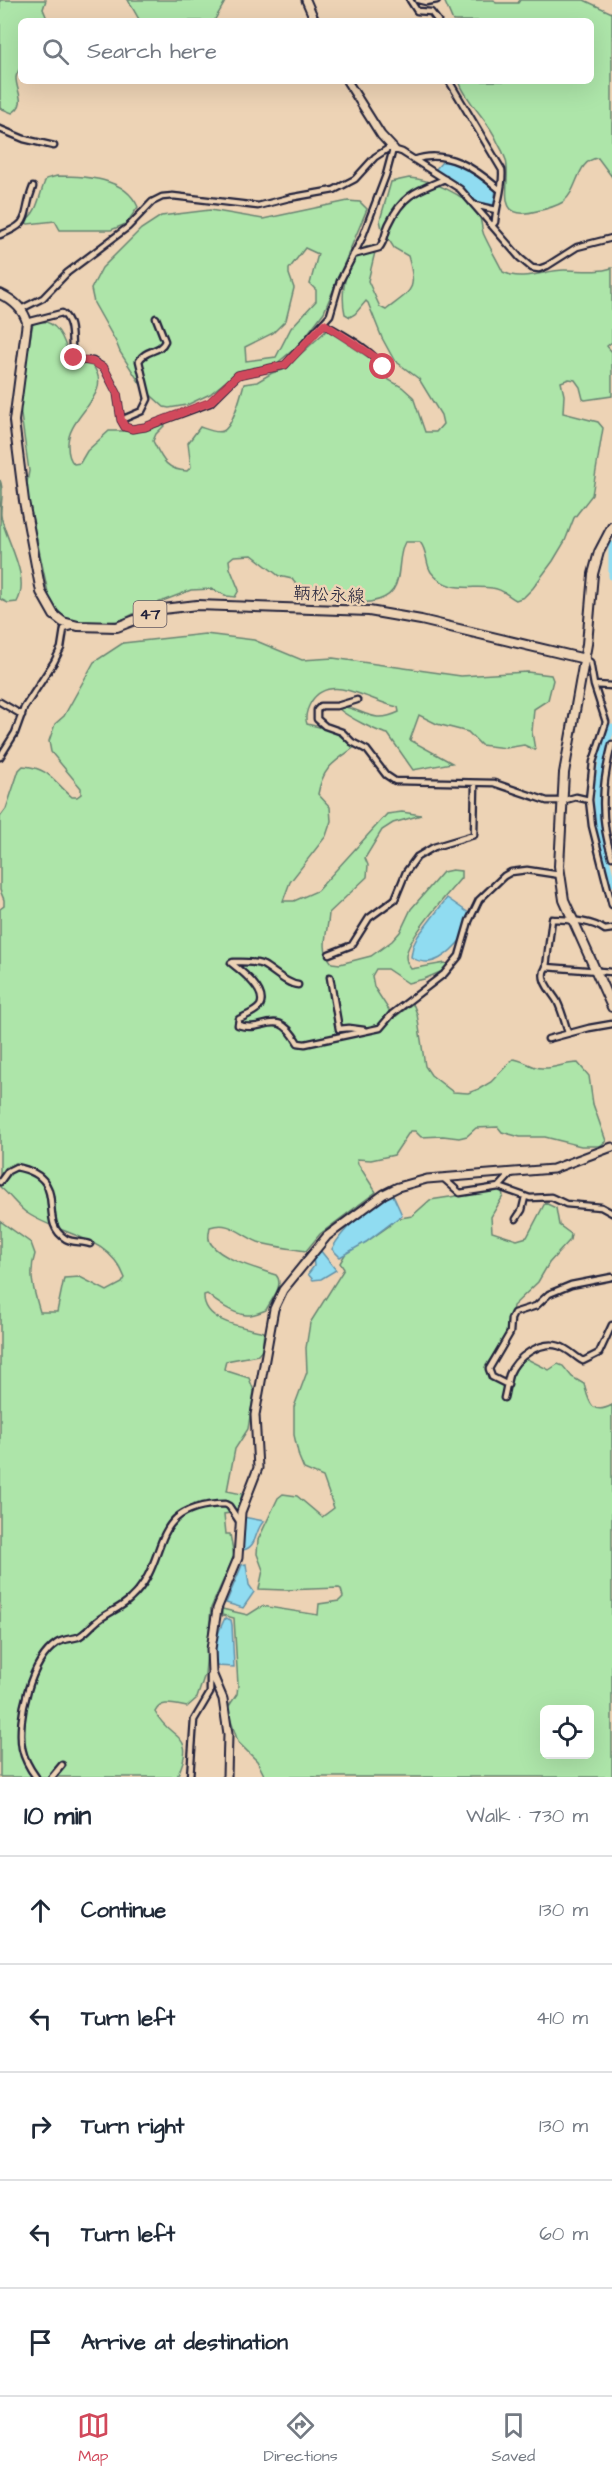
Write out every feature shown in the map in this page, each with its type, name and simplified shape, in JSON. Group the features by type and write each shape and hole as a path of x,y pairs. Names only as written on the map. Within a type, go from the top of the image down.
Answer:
{"main road":[{"path":"0,294 11,299 21,309 27,322"},
{"name":"鞆松永線","path":"27,322 14,414 24,501 46,605 63,622 117,627 177,606 369,611 421,620 585,659"},
{"path":"612,528 599,552 592,574 585,659 569,741 562,801 560,875 564,900 612,1007"}],"street":[{"path":"306,0 314,18"},
{"path":"410,0 417,11 431,12 436,18"},
{"path":"418,0 426,2 437,0"},
{"path":"348,84 381,135 394,149 459,189 526,265 539,269 577,247 612,238"},
{"path":"451,84 502,170 503,179 499,189 495,222 492,226"},
{"path":"0,129 24,139 54,146"},
{"path":"21,309 43,297 67,273 128,227 152,202 162,197 174,196 258,206 334,190 355,179 375,158 389,148 394,149"},
{"path":"27,322 65,314 70,326 73,356 77,360 99,363 104,368 117,393 121,420 125,427 132,429 145,427 210,402 238,375 285,365 324,324 330,315 340,281 362,238 394,149"},
{"path":"414,160 457,159 499,189"},
{"path":"353,255 379,248 400,204 420,188 445,179"},
{"path":"0,235 23,224 33,187"},
{"path":"475,205 496,210"},
{"path":"121,420 142,411 148,399 139,361 144,355 160,348 165,341 156,318"},
{"path":"324,324 375,357 383,367 383,375"},
{"path":"0,757 15,733 24,708 61,648 64,629 76,625"},
{"path":"585,659 590,662 594,685 606,722 593,762 590,800 592,826 608,876 612,905"},
{"path":"594,685 612,686"},
{"path":"357,700 337,706 321,706 317,710 317,718 325,726 342,732 352,742 368,750 391,779 399,782 494,783 547,801 562,801 576,797 590,800"},
{"path":"0,702 22,715"},
{"path":"612,744 603,801 603,823 612,857"},
{"path":"329,954 352,945 369,918 395,899 406,872 417,857 434,846 474,835 475,784"},
{"path":"298,985 293,985 255,962 231,963 243,971 254,984 261,1002 253,1012 239,1019 238,1025 281,1023 291,1031 298,1043 305,1044 380,1028 392,1014 450,969 463,946 473,911 486,893 504,876 511,872 527,870 560,875"},
{"path":"568,1033 558,1002 544,979 543,970 546,967 552,919 572,920 612,930"},
{"path":"546,967 612,972"},
{"path":"330,977 339,1029 369,1030"},
{"path":"548,1039 612,1024"},
{"path":"227,1777 229,1747 225,1710 210,1662 214,1623 223,1593 238,1558 239,1521 244,1501 258,1468 255,1415 274,1309 283,1290 327,1236 384,1194 411,1182 553,1169 612,1147"},
{"path":"0,1182 8,1171 16,1167 41,1177 48,1187 53,1220 58,1233 67,1239 90,1244"},
{"path":"498,1187 511,1174"},
{"path":"443,1178 460,1193 498,1187 525,1197 551,1197 566,1204 601,1207 612,1213"},
{"path":"516,1219 522,1210 525,1197"},
{"path":"508,1385 492,1377 489,1369 510,1333 514,1312 537,1306 549,1294 571,1285 612,1277"},
{"path":"504,1398 513,1368 527,1354 539,1347 561,1346 581,1361 597,1355 612,1325"},
{"path":"36,1777 22,1751 21,1731 32,1675 39,1662 57,1643 81,1636 97,1621 130,1599 147,1576 168,1525 180,1514 188,1509 225,1504 229,1506 239,1521"},
{"path":"190,1777 194,1720 210,1693 212,1673"},
{"path":"52,1777 62,1765"}],"green space":[{"path":"0,0 46,0 43,9 47,18 18,18 16,83 20,101 17,109 12,113 0,108"},
{"path":"128,0 226,0 216,18 138,18"},
{"path":"444,0 494,0 496,3 518,3 520,0 584,0 612,13 612,177 598,158 591,160 581,170 568,197 560,204 523,213 514,211 507,199 506,160 494,135 460,84 594,84 594,18 452,18"},
{"path":"57,176 92,178 114,184 132,197 138,207 126,224 111,230 60,230 55,221 28,224 24,221 36,208 46,179"},
{"path":"409,178 427,181 447,189 472,206 479,215 484,235 503,272 526,276 557,270 594,271 612,268 612,342 607,346 612,352 612,396 585,400 575,380 569,379 561,382 564,395 563,413 598,422 603,428 592,495 574,518 565,541 533,588 524,597 516,600 496,589 452,586 438,579 431,572 420,542 405,542 396,585 384,598 371,602 346,600 335,591 328,589 305,596 292,579 279,576 252,555 234,556 229,560 239,590 235,597 212,589 191,590 147,607 120,621 86,623 66,619 50,602 26,488 29,471 19,401 33,323 48,323 54,326 59,331 70,360 93,366 98,377 98,387 94,396 69,435 69,453 74,464 80,463 87,451 109,431 134,431 162,421 165,425 153,441 156,447 169,466 187,471 191,467 188,443 200,427 218,432 227,428 236,410 244,384 257,382 272,373 283,370 327,330 373,360 389,380 402,387 413,397 425,432 436,432 443,424 441,415 419,379 394,360 368,303 366,301 350,317 345,314 344,305 344,284 350,264 362,249 371,245 375,252 368,281 380,307 386,310 402,298 410,288 412,276 408,256 394,248 382,229 380,220 391,182"},
{"path":"348,201 360,202 367,209 324,312 299,345 276,364 239,371 210,394 187,405 164,407 143,388 120,352 94,303 91,289 102,268 141,229 161,216 210,210 263,219","holes":["305,248 318,254 310,284 316,290 316,301 291,328 276,357 246,361 245,347 273,333 286,320 294,288 289,269"]},
{"path":"0,480 1,516 16,559 21,582 21,592 17,602 8,603 0,599"},
{"path":"205,634 254,640 302,660 333,658 461,676 527,672 551,675 553,680 548,700 534,709 532,732 535,750 524,745 506,748 481,745 468,732 437,724 419,715 410,740 452,763 413,770 388,734 363,724 339,709 340,706 382,717 399,712 398,707 352,691 329,689 319,693 307,710 307,724 332,730 355,747 335,761 323,777 318,794 330,807 331,821 326,836 290,882 283,901 294,901 317,891 387,814 402,812 421,815 393,823 382,830 365,858 368,865 367,877 329,913 325,940 328,957 332,963 340,964 371,956 392,941 400,932 411,909 443,872 461,871 461,878 421,927 408,948 406,956 411,969 445,963 448,965 445,970 408,983 387,969 376,969 372,976 374,987 394,1018 412,1004 414,1006 425,1066 431,1075 453,1092 468,1093 479,1089 491,1082 513,1059 542,1068 578,1063 589,1076 593,1104 606,1141 600,1146 581,1146 545,1137 520,1137 502,1132 498,1127 476,1128 467,1136 459,1138 421,1137 415,1131 410,1131 394,1155 371,1160 357,1159 376,1192 320,1234 306,1251 258,1242 223,1225 210,1227 209,1241 217,1250 242,1263 276,1275 279,1283 266,1310 251,1315 236,1312 207,1294 204,1295 210,1312 218,1318 264,1332 262,1350 258,1355 226,1361 224,1369 249,1378 254,1391 248,1429 235,1449 227,1491 242,1494 237,1512 224,1514 226,1534 230,1534 234,1556 211,1608 205,1674 197,1698 187,1707 165,1704 155,1712 161,1722 180,1739 185,1752 183,1763 177,1777 0,1777 0,1221 31,1243 35,1254 32,1269 33,1283 40,1312 57,1312 64,1278 80,1277 107,1291 122,1283 125,1278 118,1264 108,1253 83,1238 40,1221 21,1208 0,1187 0,909 4,906 4,900 0,890 0,817 6,809 19,770 23,766 46,773 72,797 81,794 81,788 51,752 49,741 55,724 64,716 94,662 123,643"},
{"path":"496,1190 502,1191 503,1196 491,1217 492,1232 517,1240 527,1237 545,1203 556,1208 559,1225 571,1234 570,1240 549,1263 538,1282 513,1306 509,1331 485,1367 493,1378 510,1381 520,1362 525,1358 549,1370 558,1364 584,1384 595,1408 612,1405 612,1777 265,1777 257,1761 238,1742 227,1709 237,1694 238,1685 234,1618 222,1615 222,1609 248,1615 262,1606 318,1615 319,1604 339,1601 343,1597 339,1588 259,1589 263,1570 257,1554 258,1540 278,1498 283,1494 297,1496 322,1517 334,1508 323,1477 304,1469 294,1435 294,1407 307,1372 306,1348 310,1323 344,1269 340,1263 347,1251 366,1242 395,1219 412,1216 430,1200"}],"water":[{"path":"454,161 496,188 494,205 475,201 460,187 435,170 442,162"},
{"path":"447,898 473,916 470,927 452,949 440,958 426,962 411,957 418,936"},
{"path":"392,1193 402,1215 366,1242 340,1257 332,1249 337,1240 359,1218"},
{"path":"320,1250 336,1270 321,1279 313,1280 308,1274 314,1266 313,1256"},
{"path":"243,1517 264,1521 254,1542 243,1550"},
{"path":"246,1564 249,1585 254,1592 243,1608 226,1603 242,1565"},
{"path":"225,1618 231,1620 232,1625 234,1667 216,1666 214,1654 216,1642"}],"waterway":[{"path":"612,545 612,576"},
{"path":"612,727 600,769 598,787 599,823 612,883"}],"route":[{"path":"74,358 99,363 104,368 120,401 121,420 125,427 132,429 145,427 210,402 238,375 285,365 324,324 375,357 383,367"}]}
